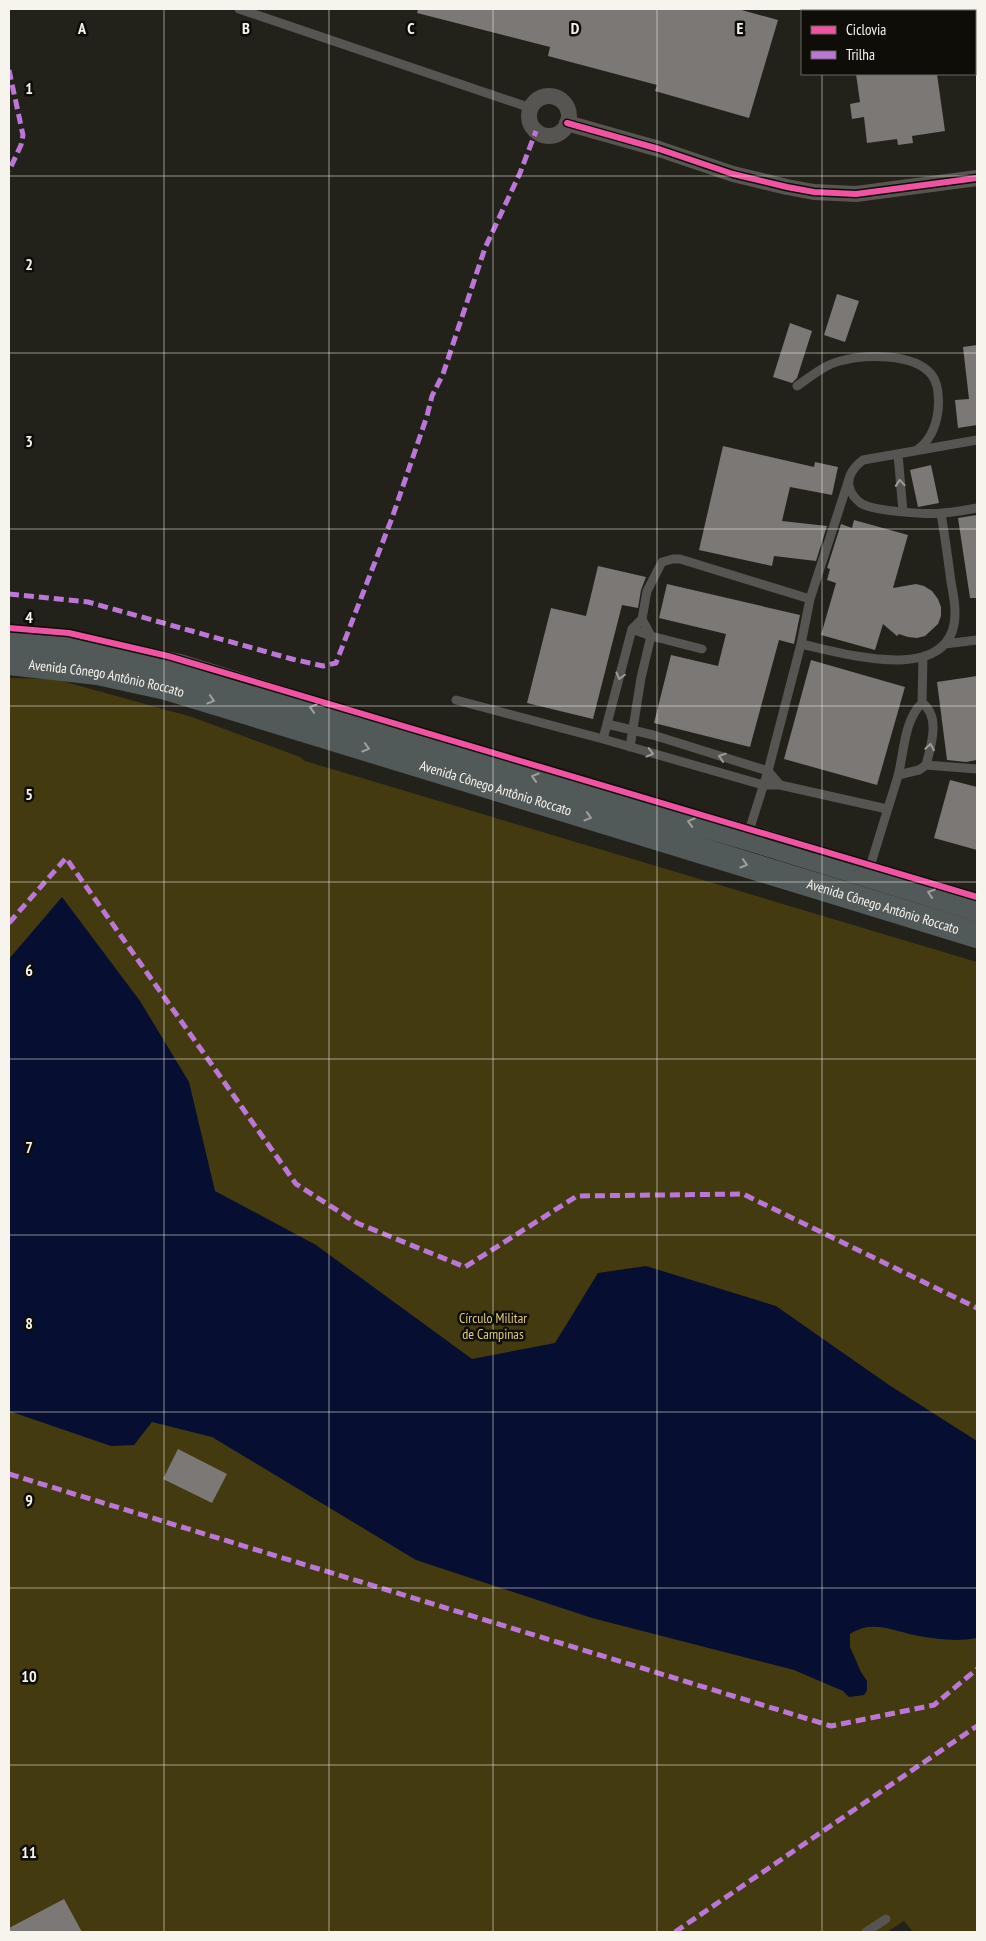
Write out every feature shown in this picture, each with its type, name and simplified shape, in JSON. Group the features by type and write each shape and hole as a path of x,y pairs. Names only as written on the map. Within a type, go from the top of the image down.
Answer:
{"main road":[{"name":"Avenida Cônego Antônio Roccato","path":"9,638 107,651 179,667 508,769 747,837 977,908"},
{"name":"Avenida Cônego Antônio Roccato","path":"9,662 98,672 166,687 977,935"}],"street":[{"path":"550,96 557,98 566,106 568,111 567,124 557,134 550,136 543,134 532,126 529,114 531,108 539,99 550,96"},
{"path":"567,124 659,148 733,174 814,192 856,194 977,178"}],"lane":[{"path":"239,9 531,108"},
{"path":"797,386 820,370 839,361 882,357 904,359 919,365 932,375 937,387 939,402 933,431 924,445 915,452"},
{"path":"747,837 768,772 801,644 810,599 849,479 856,465 863,460 977,440"},
{"path":"898,454 903,512"},
{"path":"849,479 852,494 863,504 871,508 941,514 977,508"},
{"path":"941,514 955,611 951,633 945,644"},
{"path":"603,740 632,629 642,619 647,591 662,562 672,559 724,572 810,599"},
{"path":"630,747 641,678 651,636 642,619"},
{"path":"632,629 651,636 702,649"},
{"path":"801,644 878,659 909,660 923,657 945,644 977,640"},
{"path":"868,873 898,775 912,718 922,703 923,657"},
{"path":"456,700 630,747 762,786 780,786 887,809"},
{"path":"922,703 931,712 933,721 926,765"},
{"path":"607,724 632,729 768,772 780,786"},
{"path":"898,775 919,770 926,765 977,769"},
{"path":"866,1932 886,1919"}],"green space":[{"name":"Círculo Militar de Campinas","path":"9,678 55,679 192,717 300,757 305,761 977,962 977,1932 913,1932 904,1921 887,1932 9,1932"}],"water":[{"path":"62,897 140,1001 189,1082 215,1191 316,1245 472,1359 555,1343 598,1273 646,1266 776,1306 889,1385 977,1441 977,1638 961,1640 938,1639 882,1627 858,1630 850,1634 850,1647 867,1681 867,1690 864,1695 849,1697 843,1691 794,1670 592,1618 416,1560 212,1437 152,1422 134,1445 111,1446 9,1411 9,959"}],"building":[{"path":"418,9 738,9 778,20 749,118 655,91 657,85 548,56 550,47 417,13"},
{"path":"856,75 937,75 945,131 912,136 913,143 898,145 897,139 867,143 864,117 852,119 850,104 860,102"},
{"path":"837,294 859,301 845,342 824,335"},
{"path":"790,323 812,331 797,378 792,383 773,377"},
{"path":"977,345 977,425 958,428 955,400 969,399 963,347"},
{"path":"723,446 814,467 815,462 838,467 832,495 790,487 782,521 827,526 816,561 774,556 772,566 699,550"},
{"path":"931,465 939,503 918,507 910,470"},
{"path":"977,515 977,598 970,598 958,518"},
{"path":"854,520 908,535 893,588 916,584 932,591 938,599 941,607 941,616 938,624 925,636 917,638 899,634 897,636 883,624 875,650 821,635 836,583 827,580 830,569 827,568 841,524 852,528"},
{"path":"598,566 646,577 641,590 638,608 622,605 593,719 527,703 551,608 586,616"},
{"path":"667,584 800,615 794,644 779,640 750,747 654,723 671,655 718,666 726,634 659,618"},
{"path":"811,660 905,687 877,785 784,759"},
{"path":"977,676 977,760 966,762 947,760 937,682"},
{"path":"950,780 977,787 977,850 934,838"},
{"path":"178,1449 227,1474 212,1503 163,1479"},
{"path":"64,1899 82,1932 9,1932 9,1928"}],"marked path":[{"path":"9,70 23,135 21,145 9,171"},
{"path":"9,594 88,602 292,659 323,666 336,663 392,518 432,396 443,374 485,248 520,173 536,131"},
{"path":"9,923 66,858 296,1184 357,1223 465,1267 577,1196 743,1194 977,1308"},
{"path":"9,1474 831,1726 934,1705 977,1669"},
{"path":"675,1932 977,1726"}],"cycle path":[{"path":"567,123 659,149 733,174 814,192 856,194 977,178"},
{"path":"9,628 69,633 168,656 977,897"}]}
